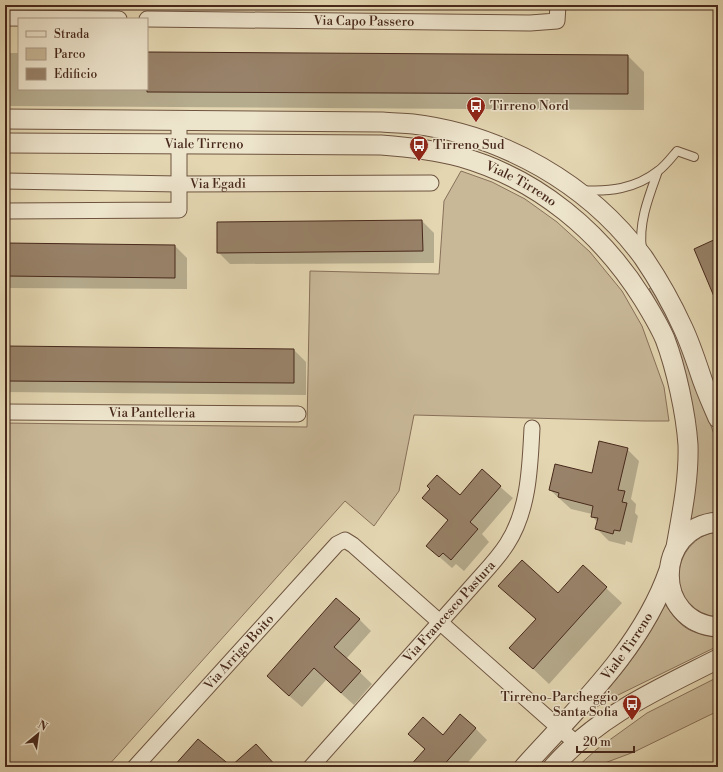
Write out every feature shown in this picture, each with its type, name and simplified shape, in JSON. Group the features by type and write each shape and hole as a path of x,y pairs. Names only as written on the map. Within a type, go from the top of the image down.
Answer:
{"street":[{"name":"Via Capo Passero","path":"148,19 522,23 557,21 558,5"},
{"path":"5,18 18,18"},
{"name":"Viale Tirreno","path":"5,119 382,122 413,124 456,133 476,138 503,148 544,168 574,189 597,207 621,231 647,264 684,329 718,418"},
{"path":"5,211 179,210 179,120"},
{"name":"Viale Tirreno","path":"5,143 381,145 414,148 462,158 506,174 547,197 566,210 610,253 633,283 653,316 664,338 672,360 685,421 688,445 686,486 676,547"},
{"name":"Via Egadi","path":"5,181 179,184 431,184"},
{"path":"633,283 647,264"},
{"name":"Via Pantelleria","path":"5,412 298,414"},
{"name":"Via Francesco Pastura","path":"311,767 495,560 508,543 525,501 528,483 532,428"},
{"path":"718,522 701,526 691,531 683,538 676,547 671,558 669,570 671,590 680,608 696,621 705,625 718,627"},
{"name":"Via Arrigo Boito","path":"135,767 340,542 345,540 353,545 440,622"},
{"name":"Viale Tirreno","path":"524,767 613,667 634,639 658,596 669,570"},
{"path":"440,622 576,743"},
{"path":"553,767 576,743 622,709 718,660"}],"lane":[{"path":"574,189 607,191 621,188 636,184 658,171 677,151 694,157"},
{"path":"647,264 641,242 642,224 647,203 658,171"}],"green space":[{"path":"461,171 492,182 525,199 557,222 590,252 622,291 642,326 664,387 669,421 414,415 399,491 374,526 345,501 107,767 5,767 5,423 307,427 310,271 439,274 444,201"},
{"path":"652,287 676,331 718,445 718,513 704,515 691,520 696,470 670,329 649,289"},
{"path":"718,532 718,619 700,612 690,605 683,595 679,583 679,572 682,560 687,550 695,541 706,535"},
{"path":"665,604 676,619 687,628 700,634 718,636 718,646 612,698 595,708 581,719 628,665 648,636"},
{"path":"718,677 718,711 634,752 594,767 577,767 597,749 647,713"}],"building":[{"path":"148,52 628,55 628,94 147,92"},
{"path":"422,220 423,251 217,253 217,222"},
{"path":"718,238 718,306 694,249"},
{"path":"5,243 175,245 175,278 5,276"},
{"path":"5,346 294,349 294,383 5,381"},
{"path":"599,441 628,448 618,490 625,491 622,502 627,503 620,531 614,530 613,534 595,529 598,518 591,517 593,506 558,497 559,493 549,490 555,464 592,473"},
{"path":"482,469 501,486 470,522 478,529 451,560 443,553 439,557 426,546 448,520 422,498 430,489 427,486 437,475 460,495"},
{"path":"522,560 558,593 583,565 607,587 533,669 509,648 536,619 498,586"},
{"path":"336,598 360,619 334,647 361,671 341,693 314,668 289,696 267,676"},
{"path":"460,714 476,728 442,767 409,767 425,749 408,734 423,717 443,735"},
{"path":"198,739 231,766 256,744 277,767 173,767"}],"place":[{"name":"Tirreno Nord","path":"476,123"},
{"name":"Tirreno Sud","path":"419,162"},
{"name":"Tirreno-Parcheggio Santa Sofia","path":"632,721"}]}
